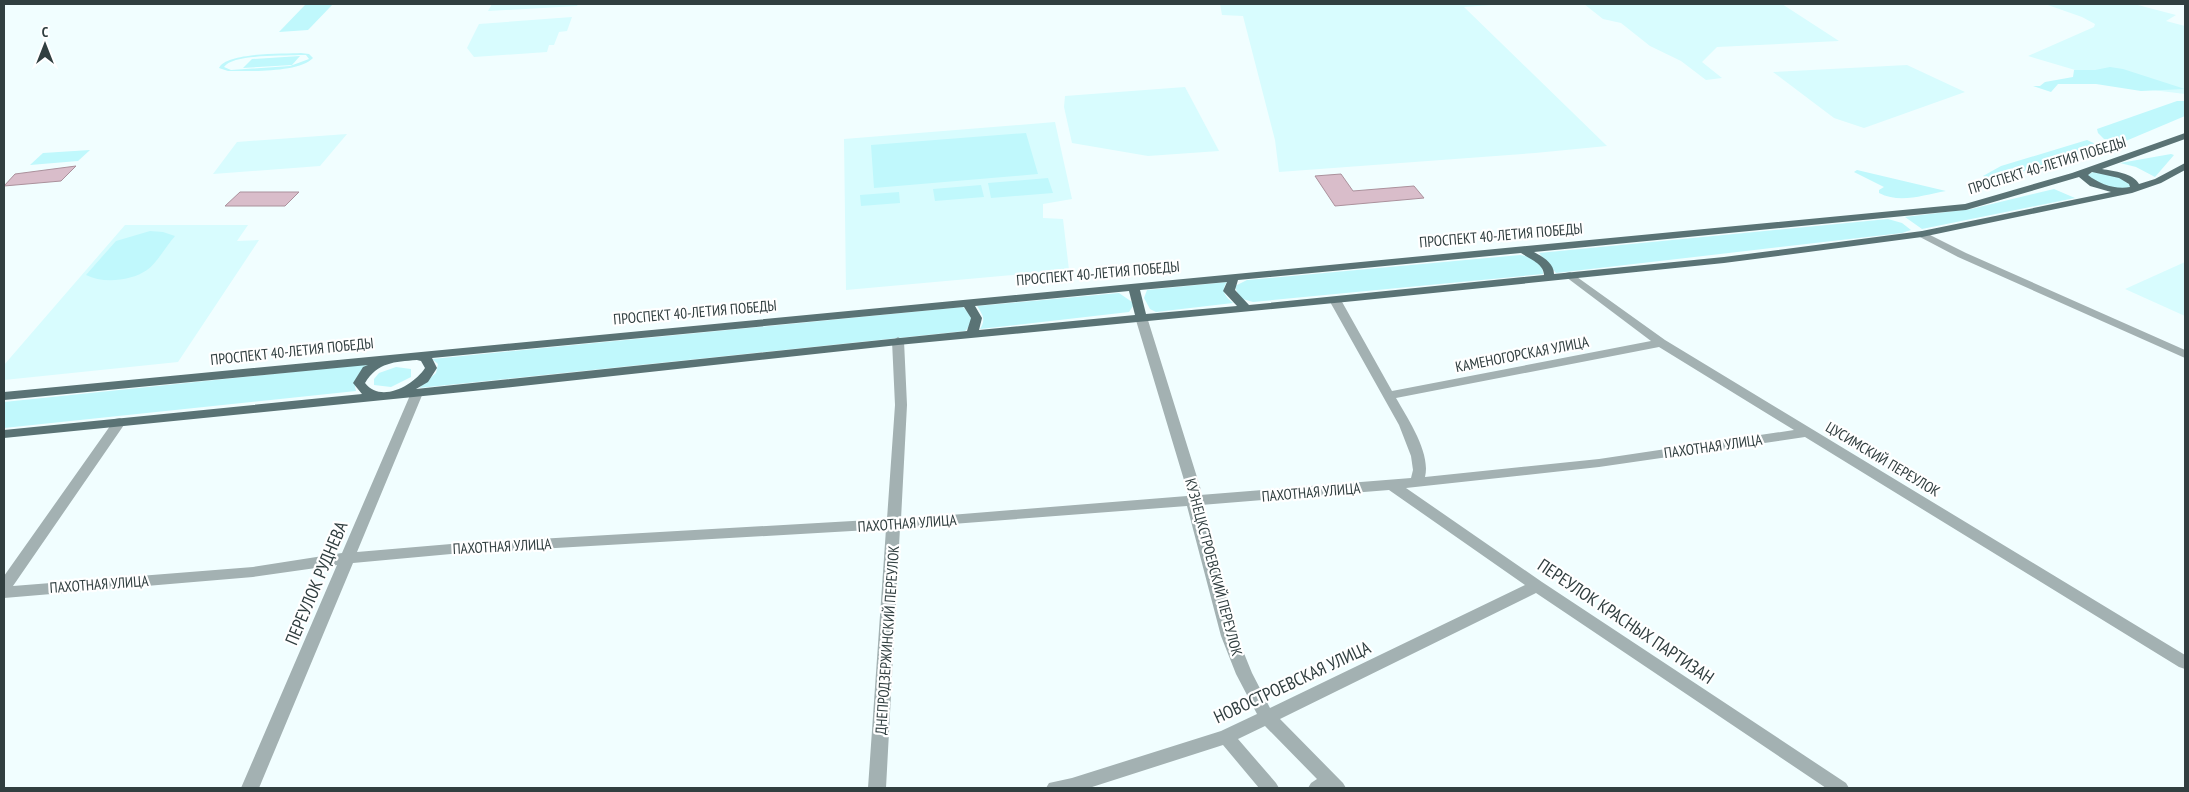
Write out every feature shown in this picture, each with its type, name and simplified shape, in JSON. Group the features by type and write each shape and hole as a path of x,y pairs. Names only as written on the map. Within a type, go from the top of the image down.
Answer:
{"main road":[{"name":"ПРОСПЕКТ 40-ЛЕТИЯ ПОБЕДЫ","path":"4,396 1966,207 2009,196 2087,171 2185,136"},
{"path":"4,434 391,394 417,393 898,341 1335,300 1724,260 1922,234 2130,190 2158,181 2185,166"},
{"path":"2087,171 2122,176 2134,183 2130,190 2094,184 2083,176 2087,171"},
{"path":"1894,215 1905,219 1922,234"},
{"path":"1524,250 1544,263 1549,270 1549,277"},
{"path":"1234,277 1229,291 1246,308"},
{"path":"1132,286 1141,317"},
{"path":"966,302 976,311 977,319 976,328 970,335"},
{"path":"391,394 414,386 429,372 429,362 414,355"},
{"path":"377,396 362,389 360,378 372,367 395,357"}],"street":[{"path":"1922,234 1962,255 2185,354"},
{"name":"ЦУСИМСКИЙ ПЕРЕУЛОК","path":"1570,275 1661,343 2185,663"},
{"path":"1335,300 1405,426 1418,456 1420,470 1417,481"},
{"name":"КУЗНЕЦКСТРОЕВСКИЙ ПЕРЕУЛОК","path":"1141,317 1194,490 1194,501 1230,636 1244,674 1267,717 1328,786"},
{"name":"ДНЕПРОДЗЕРЖИНСКИЙ ПЕРЕУЛОК","path":"877,788 901,405 898,341"},
{"name":"КАМЕНОГОРСКАЯ УЛИЦА","path":"1388,396 1661,343"},
{"name":"ПЕРЕУЛОК РУДНЕВА","path":"250,788 417,393"},
{"path":"4,587 120,422"},
{"name":"ПАХОТНАЯ УЛИЦА","path":"4,592 254,572 347,558 451,549 894,524 1392,485 1598,463 1808,432"},
{"name":"ПЕРЕУЛОК КРАСНЫХ ПАРТИЗАН","path":"1392,485 1537,586 1840,788"},
{"name":"НОВОСТРОЕВСКАЯ УЛИЦА","path":"1055,788 1072,786 1226,737 1537,586"},
{"path":"1226,737 1270,788"}],"shaded area":[{"path":"306,4 333,4 308,30 279,32"},
{"path":"492,4 578,4 577,6 488,11"},
{"path":"1220,4 1505,4 1464,7 1607,146 1279,172 1275,140 1243,16 1222,15"},
{"path":"1584,4 1782,4 1839,41 1717,47 1702,62 1722,78 1706,80 1681,61 1650,46 1621,23 1603,19"},
{"path":"2045,4 2134,4 2176,15 2166,21 2185,26 2185,94 2136,88 2028,56 2094,27 2095,24 2082,17"},
{"path":"572,17 567,31 559,32 554,45 549,45 547,52 474,57 467,48 479,24"},
{"path":"309,54 313,58 306,63 285,69 228,71 219,68 232,59 244,56","holes":["306,55 309,59 290,66 231,70 224,67 229,63 247,58"]},
{"path":"300,56 292,65 243,68 252,59"},
{"path":"1907,65 1965,92 1864,128 1834,118 1773,72"},
{"path":"2110,67 2123,69 2185,89 2141,91 2096,84 2058,84 2051,92 2033,86 2040,86 2045,82 2073,77 2074,70 2095,70"},
{"path":"1185,87 1219,151 1148,156 1072,143 1064,107 1065,96"},
{"path":"2177,101 2185,101 2185,116 2121,143 2104,139 2098,133 2097,129"},
{"path":"1055,122 1072,199 1043,204 1043,218 1063,219 1069,270 846,290 844,139"},
{"path":"1026,133 1038,174 874,188 871,145"},
{"path":"347,134 320,166 213,174 237,142"},
{"path":"2087,140 2102,147 2098,150 1992,180 1983,176 2001,166"},
{"path":"90,150 78,161 30,165 43,153"},
{"path":"2174,155 2155,177 2136,167 2120,163"},
{"path":"1857,170 1946,191 1912,198 1895,198 1879,193 1879,190 1884,187 1854,172"},
{"path":"2093,172 2118,176 2132,186 2121,190 2108,187 2087,175"},
{"path":"1048,178 1053,193 991,198 988,183"},
{"path":"981,185 984,197 935,201 933,189"},
{"path":"2054,189 2075,198 1922,229 1905,217 1971,209"},
{"path":"899,192 900,203 861,206 860,195"},
{"path":"1888,219 1902,223 1911,230 1902,233 1556,273 1539,253"},
{"path":"125,225 248,225 237,241 259,240 178,362 4,380 4,365"},
{"path":"150,231 163,232 175,236 147,270 133,277 117,280 100,280 86,275 116,241"},
{"path":"1520,255 1539,263 1543,274 1253,302 1239,298 1235,286 1247,280"},
{"path":"2185,262 2185,316 2125,289"},
{"path":"1227,282 1224,291 1233,303 1156,312 1150,309 1144,298 1147,290"},
{"path":"1119,293 1132,302 1133,306 1129,312 980,329 983,318 977,306"},
{"path":"963,307 969,313 971,319 970,325 965,331 419,388 436,373 438,364 432,359"},
{"path":"370,364 356,379 356,391 4,428 4,402"},
{"path":"396,367 411,369 411,377 391,387 374,385 374,379 379,373"}],"building":[{"path":"76,166 61,181 4,186 15,174"},
{"path":"1341,174 1353,191 1414,186 1424,198 1335,206 1315,176"},
{"path":"240,192 299,192 285,206 225,206"}]}
